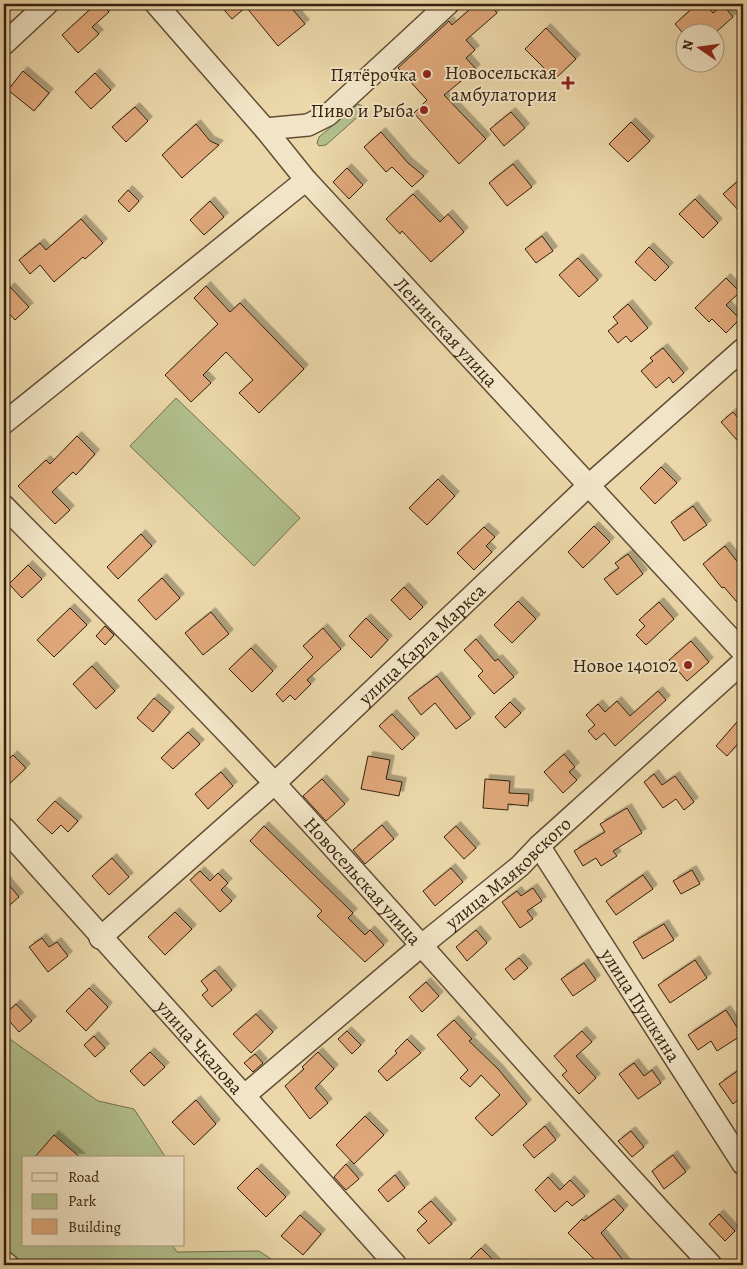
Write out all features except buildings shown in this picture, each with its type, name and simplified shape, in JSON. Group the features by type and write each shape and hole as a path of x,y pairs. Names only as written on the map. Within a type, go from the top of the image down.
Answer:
{"street":[{"path":"4,44 47,4"},
{"name":"Ленинская улица","path":"156,4 265,129 306,180 743,652"},
{"path":"265,129 308,125 328,115 448,4"},
{"path":"4,423 306,180"},
{"name":"улица Карла Маркса","path":"100,938 275,783 588,486 743,349"},
{"name":"Новосельская улица","path":"4,506 275,783 422,944 625,1174 711,1265"},
{"name":"улица Маяковского","path":"244,1096 422,944 520,866 538,846 743,662"},
{"name":"улица Чкалова","path":"4,828 100,938 396,1265"},
{"name":"улица Пушкина","path":"538,846 743,1164"},
{"path":"4,1262 8,1265"}],"green space":[{"path":"358,104 364,107 362,113 326,145 319,146 317,143 319,137"},
{"path":"176,398 300,518 254,566 130,446"},
{"path":"4,1035 98,1101 134,1109 165,1156 22,1156 22,1246 173,1246 177,1252 259,1251 280,1265 4,1265"}],"place":[{"name":"Пятёрочка","path":"427,74"},
{"name":"Новосельская амбулатория","path":"568,83"},
{"name":"Пиво и Рыба","path":"424,110"},
{"name":"Новое 140102","path":"688,665"}]}
